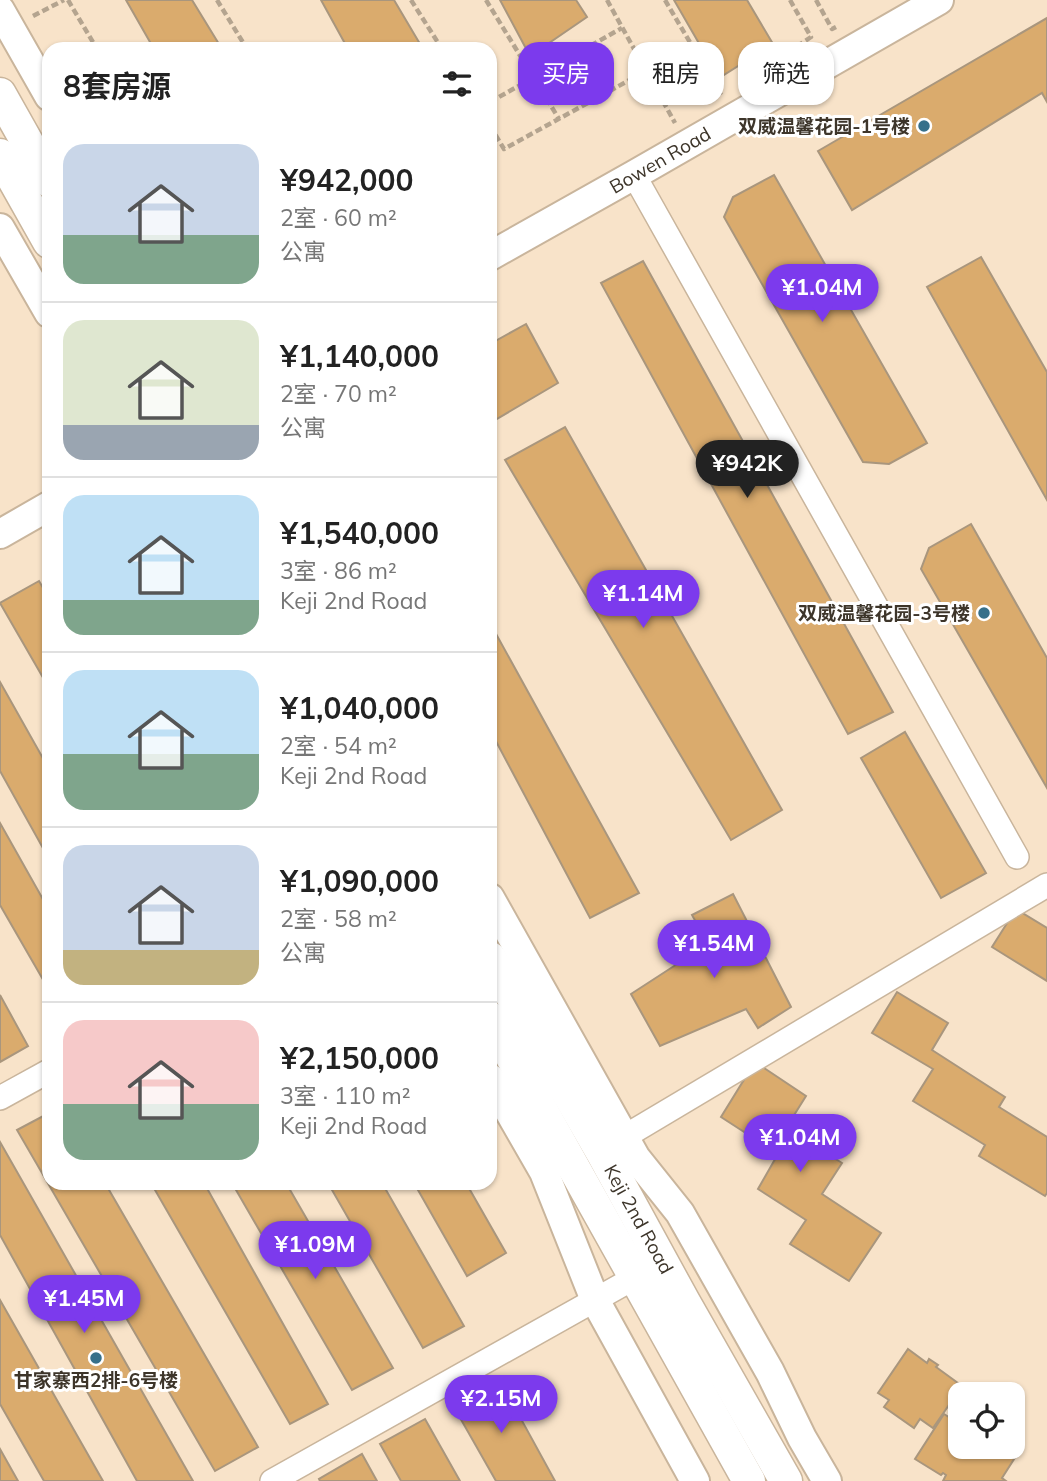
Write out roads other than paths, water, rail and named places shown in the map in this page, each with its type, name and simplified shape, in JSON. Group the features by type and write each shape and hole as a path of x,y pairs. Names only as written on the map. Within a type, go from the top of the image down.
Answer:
{"main road":[{"path":"0,94 42,169"},
{"path":"0,155 42,230"},
{"name":"Keji 2nd Road","path":"497,970 786,1481"},
{"name":"Keji 2nd Road","path":"497,1030 749,1481"}],"street":[{"name":"Bowen Road","path":"497,252 939,0"},
{"path":"0,10 42,84"},
{"path":"634,176 1017,857"},
{"path":"0,228 42,301"},
{"path":"0,534 42,510"},
{"path":"624,1137 1047,885"},
{"path":"497,910 636,1158 680,1213 771,1372 802,1438 827,1481"},
{"path":"0,1098 42,1074"},
{"path":"497,1090 544,1172 595,1300 695,1481"},
{"path":"272,1481 636,1278"}],"place":[{"name":"双威温馨花园-1号楼","path":"924,126"},
{"name":"双威温馨花园-3号楼","path":"984,613"},
{"name":"甘家寨西2排-6号楼","path":"96,1358"}]}
